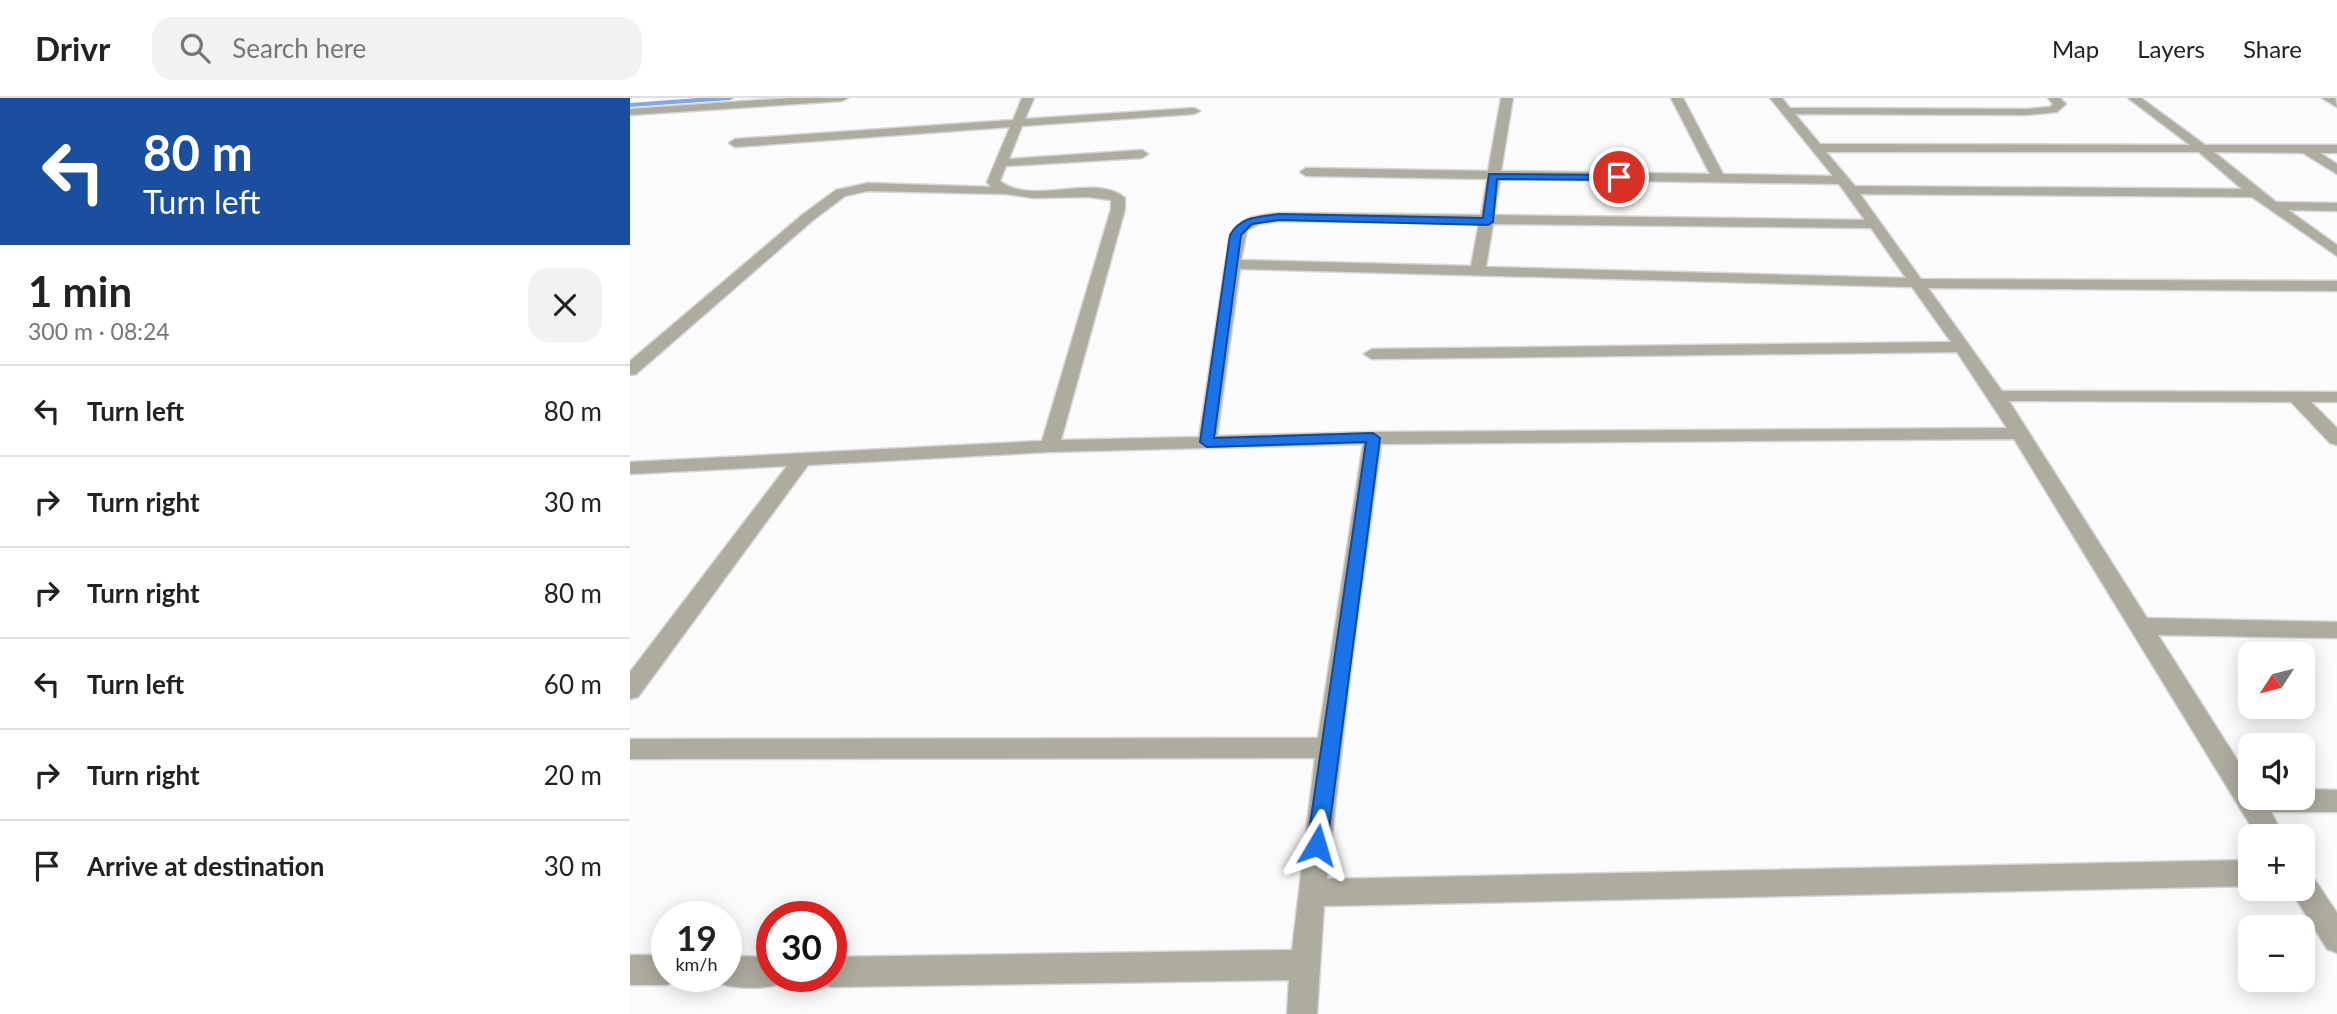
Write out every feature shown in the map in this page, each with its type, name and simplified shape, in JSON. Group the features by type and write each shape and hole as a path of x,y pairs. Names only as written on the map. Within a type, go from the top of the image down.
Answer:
{"street":[{"path":"630,112 842,98"},
{"path":"1004,191 993,182 1028,98"},
{"path":"1478,271 1507,98"},
{"path":"1667,98 1676,98 1719,179"},
{"path":"1781,104 2026,112 2053,110 2060,104 2053,98"},
{"path":"2134,98 2200,147 2255,193 2337,252"},
{"path":"2328,98 2337,104"},
{"path":"1781,104 1847,185 1997,396 2238,784"},
{"path":"735,143 1194,111"},
{"path":"1816,148 2337,149"},
{"path":"2306,149 2337,170"},
{"path":"1001,163 1142,154"},
{"path":"1306,172 1719,179 1847,185 2255,193"},
{"path":"630,370 807,218 841,193 868,187 1100,193 1118,198 1118,209 1050,446"},
{"path":"2274,206 2337,207"},
{"path":"1207,442 1236,235 1249,221 1262,218 1874,224"},
{"path":"1233,264 1917,283 2337,286"},
{"path":"1373,354 1962,347"},
{"path":"1997,396 2337,397"},
{"path":"2296,397 2337,439"},
{"path":"630,468 1050,446 1207,442 1373,438 2021,433"},
{"path":"1302,1014 1311,893 1373,438"},
{"path":"630,690 802,459"},
{"path":"2141,626 2337,630"},
{"path":"630,749 1329,748"},
{"path":"2315,801 2337,801"},
{"path":"1311,893 2238,873"},
{"path":"2313,901 2337,939"},
{"path":"847,972 1306,965"},
{"path":"630,970 651,970"}],"waterway":[{"path":"630,105 730,98"}],"route":[{"path":"1317,845 1338,676 1373,438 1207,442 1236,235 1249,221 1279,217 1488,222 1492,176 1619,177"}]}
